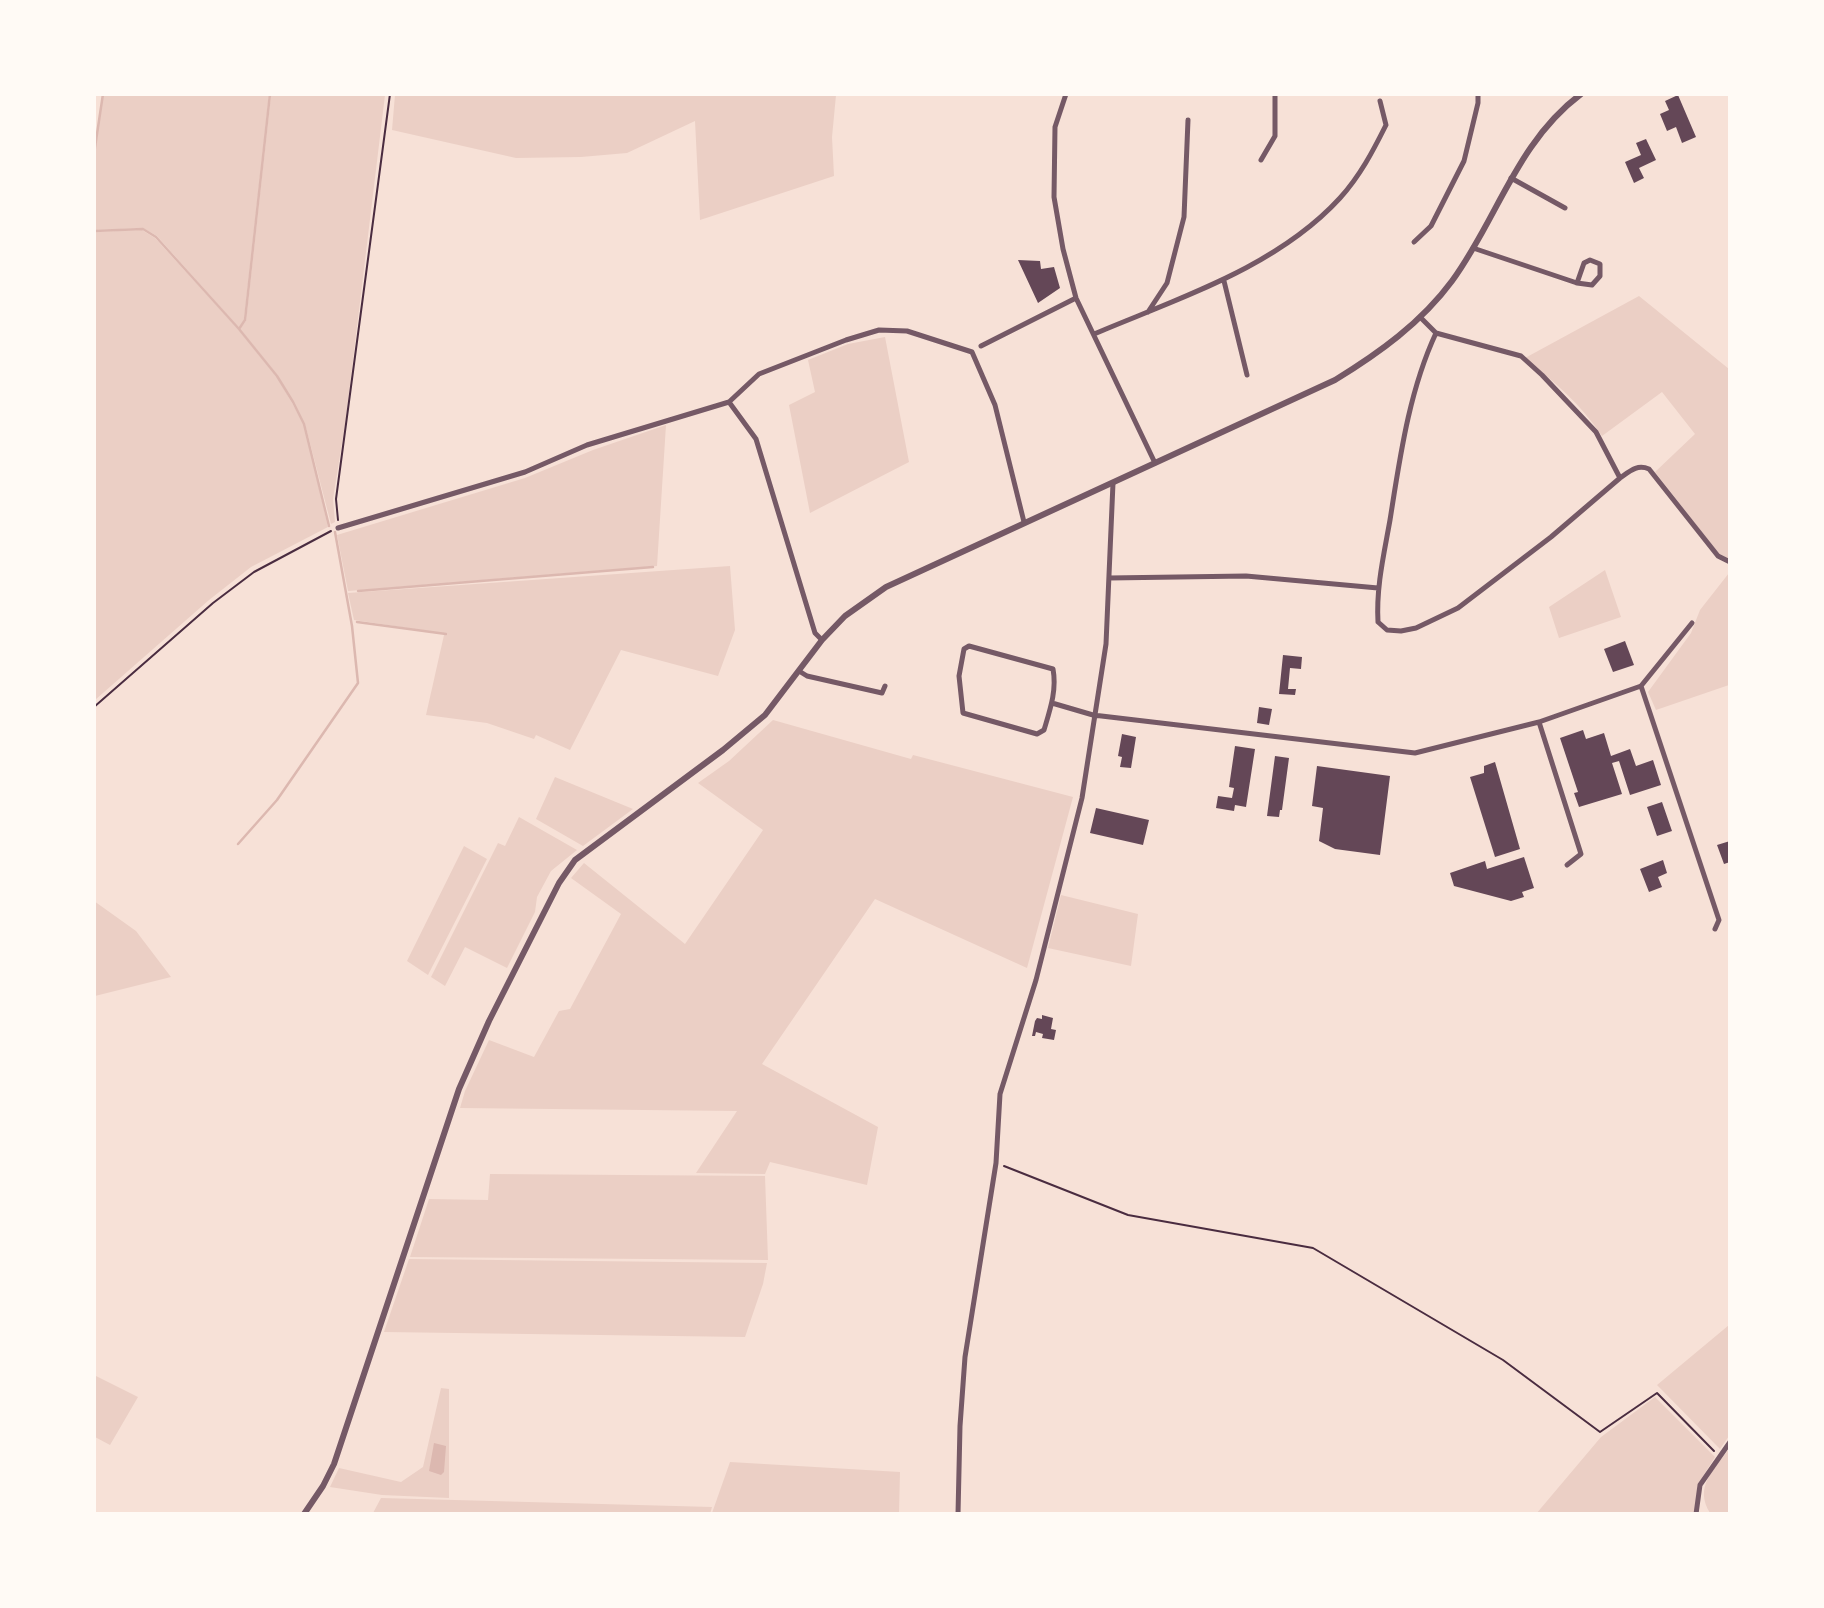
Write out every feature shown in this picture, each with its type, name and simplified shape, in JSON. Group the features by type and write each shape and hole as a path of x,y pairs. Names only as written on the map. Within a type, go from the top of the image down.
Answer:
{"street":[{"path":"1066,94 1055,127 1055,197 1063,249 1076,298 1155,463"},
{"path":"1261,160 1275,136 1275,94"},
{"path":"1414,242 1431,226 1465,161 1478,94"},
{"path":"304,1514 334,1464 460,1089 489,1021 558,883 575,860 723,750 765,715 822,640 845,616 886,587 1335,380 1371,358 1406,331 1451,283 1474,248 1532,144 1548,124 1581,94"},
{"path":"1094,334 1224,281 1300,233 1342,196 1367,162 1386,125 1380,101"},
{"path":"1148,312 1167,283 1184,217 1188,120"},
{"path":"1511,178 1564,208"},
{"path":"1474,248 1577,283 1592,285 1600,276 1600,264 1590,260 1584,263 1577,283"},
{"path":"1224,281 1247,375"},
{"path":"981,346 1076,298"},
{"path":"1420,317 1436,332 1521,356 1596,432 1620,478"},
{"path":"338,528 525,472 587,445 729,402 759,374 879,330 907,331 972,352 995,405 1024,522"},
{"path":"1436,332 1428,350 1404,437 1378,588 1378,622 1387,630 1416,628 1458,608 1551,537 1620,478 1633,468 1642,466 1649,468 1718,556 1730,562"},
{"path":"729,402 756,439 815,633 822,640"},
{"path":"958,1514 965,1357 996,1163 1000,1094 1032,993 1082,798 1106,644 1113,482"},
{"path":"1109,578 1246,576 1378,588"},
{"path":"1052,703 1093,715 1415,753 1539,722 1640,687 1692,623"},
{"path":"969,646 1053,669 1055,680 1052,703 1045,730 1037,734 963,713 959,676 964,649 969,646"},
{"path":"799,671 807,676 882,694 885,686"},
{"path":"1640,687 1719,920 1715,929"},
{"path":"1539,722 1581,854 1567,865"},
{"path":"1696,1514 1700,1485 1730,1442"}],"path":[{"path":"94,707 213,603 254,572 338,528 336,499 390,94"},
{"path":"996,1163 1128,1215 1313,1248 1503,1360 1600,1432 1657,1393 1719,1456"}],"shaded area":[{"path":"103,95 269,95 244,320 239,328 157,236 143,228 95,230 94,159"},
{"path":"271,95 385,95 346,418 333,499 335,522 331,524 305,424 278,376 240,329 246,321"},
{"path":"395,95 836,95 832,137 834,176 700,220 695,121 627,153 516,158 392,130"},
{"path":"142,230 155,238 239,330 277,377 304,424 328,527 251,567 209,600 95,700 95,232"},
{"path":"1639,296 1729,369 1729,560 1719,554 1655,472 1695,434 1662,392 1602,436 1576,404 1525,358"},
{"path":"885,337 909,462 810,513 789,405 815,392 808,360 848,344"},
{"path":"666,425 657,566 348,591 337,535 525,478 593,450"},
{"path":"730,566 735,630 718,676 621,650 570,750 536,735 534,739 487,723 426,715 444,635 448,634 354,620 348,593"},
{"path":"1605,570 1621,617 1559,638 1549,607"},
{"path":"1729,573 1729,685 1656,710 1648,692 1691,633 1700,610"},
{"path":"773,720 911,759 913,755 1073,797 1027,968 875,899 762,1064 878,1127 867,1185 770,1162 765,1174 696,1173 737,1111 460,1108 489,1040 534,1057 559,1011 570,1009 621,914 571,878 584,863 685,944 763,830 698,783 729,761"},
{"path":"555,777 633,809 583,846 536,819"},
{"path":"519,817 577,850 551,871 537,897 535,912 507,968 465,947 445,986 431,977 498,843 505,846"},
{"path":"464,846 487,859 428,975 407,961"},
{"path":"1061,895 1138,914 1131,966 1048,948"},
{"path":"94,901 136,931 171,977 95,996"},
{"path":"490,1174 765,1176 768,1260 410,1257 429,1199 488,1200"},
{"path":"409,1259 767,1263 763,1284 745,1337 384,1332"},
{"path":"1729,1325 1729,1436 1720,1449 1657,1385"},
{"path":"94,1375 138,1397 110,1445 95,1437"},
{"path":"441,1388 449,1389 449,1498 382,1495 330,1487 339,1468 401,1482 423,1467"},
{"path":"1655,1397 1715,1457 1698,1484 1695,1513 1536,1514 1601,1437"},
{"path":"434,1443 446,1446 444,1472 441,1475 429,1471"},
{"path":"1729,1449 1729,1513 1710,1513 1704,1495 1705,1487"},
{"path":"730,1462 900,1472 899,1513 712,1513"},
{"path":"381,1498 712,1507 710,1514 373,1513"}],"building":[{"path":"1678,95 1696,137 1682,143 1676,127 1667,131 1660,114 1669,110 1665,101"},
{"path":"1646,139 1656,160 1639,168 1644,178 1634,183 1625,162 1641,155 1636,143"},
{"path":"1018,260 1040,261 1041,269 1054,267 1060,288 1038,303"},
{"path":"1625,641 1634,665 1613,672 1604,649"},
{"path":"1283,655 1302,657 1301,669 1290,668 1288,689 1296,689 1295,695 1279,694"},
{"path":"1259,707 1272,709 1269,725 1257,723"},
{"path":"1583,730 1586,739 1604,733 1611,756 1630,749 1636,766 1653,760 1661,785 1630,795 1619,761 1612,763 1622,794 1579,807 1574,793 1578,792 1560,738"},
{"path":"1122,734 1136,737 1131,768 1120,767 1122,757 1118,756"},
{"path":"1235,746 1255,749 1246,807 1235,805 1234,811 1216,808 1218,796 1232,798 1234,788 1229,787"},
{"path":"1275,756 1289,758 1279,817 1267,816"},
{"path":"1495,762 1520,849 1495,857 1470,777 1484,773 1484,766"},
{"path":"1317,766 1390,776 1380,855 1335,849 1319,841 1323,808 1312,806"},
{"path":"1662,802 1672,831 1657,836 1647,807"},
{"path":"1096,808 1149,820 1143,845 1090,833"},
{"path":"1730,841 1730,862 1724,864 1717,845"},
{"path":"1524,857 1534,888 1522,892 1524,897 1511,901 1454,886 1450,873 1485,861 1487,869"},
{"path":"1663,860 1667,873 1658,877 1662,887 1649,892 1640,869"},
{"path":"1042,1015 1053,1018 1051,1029 1056,1030 1054,1040 1042,1038 1043,1034 1036,1032 1035,1036 1032,1036 1035,1021 1037,1018 1042,1019"}],"waterway":[{"path":"94,154 103,94"},
{"path":"239,329 245,320 270,94"},
{"path":"94,231 143,229 156,237 239,329 277,376 304,424 329,526"},
{"path":"238,844 277,800 358,683 352,626 335,532"},
{"path":"358,591 653,567"},
{"path":"357,622 446,634"}]}
